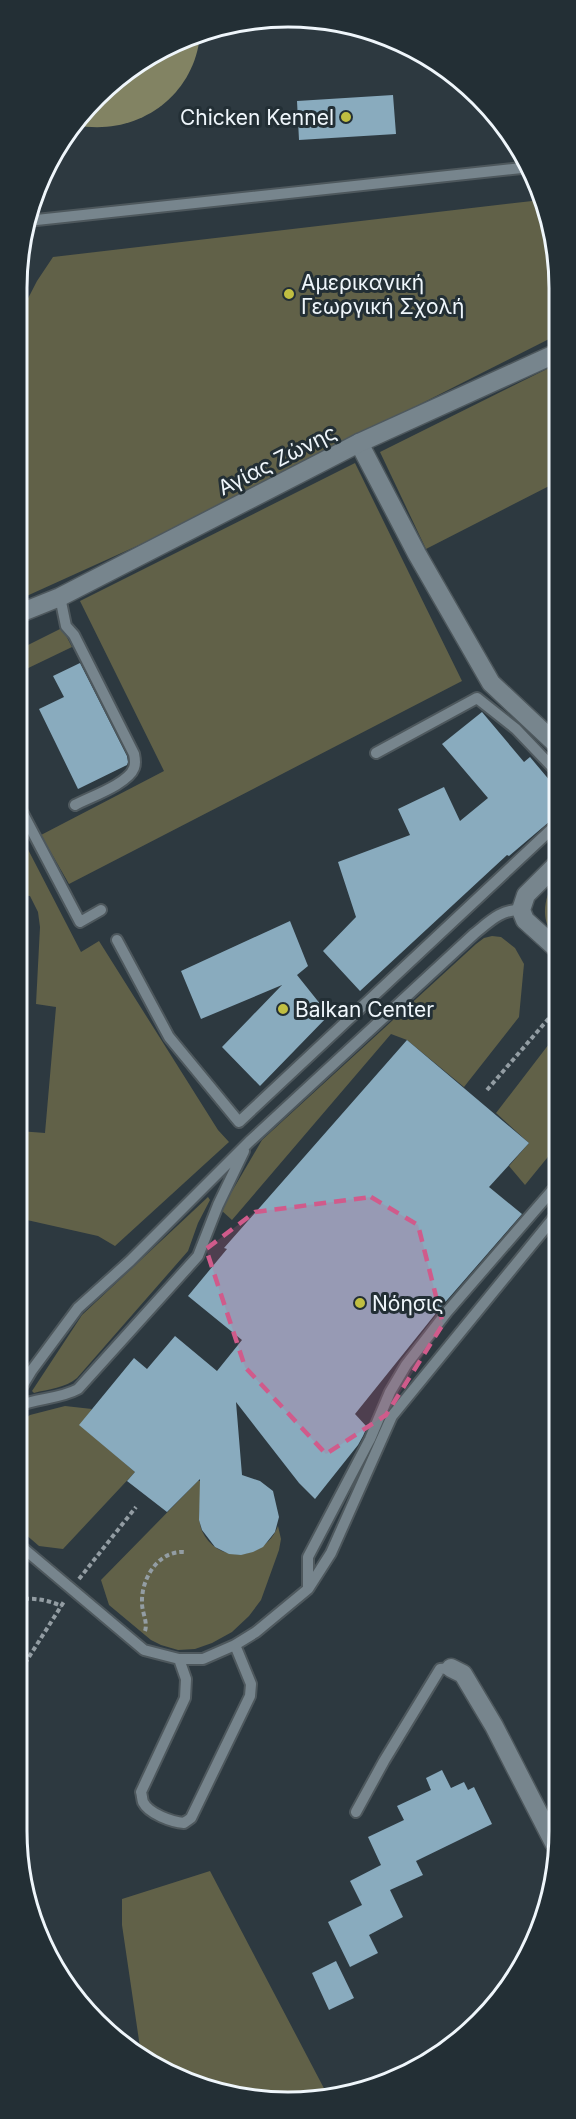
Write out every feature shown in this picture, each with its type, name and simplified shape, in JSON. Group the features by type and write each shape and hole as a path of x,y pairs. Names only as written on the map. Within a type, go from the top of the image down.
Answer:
{"street":[{"name":"Αγίας Ζώνης","path":"27,610 60,597 359,443 549,358"},
{"path":"359,443 417,554 491,682 549,737"},
{"path":"549,872 526,895 521,910 525,920 549,942"},
{"path":"451,1668 463,1674 494,1726 549,1833"}],"lane":[{"path":"36,221 519,168"},
{"path":"60,597 66,626 74,635 134,754 135,765 130,775 120,782 75,805"},
{"path":"376,753 477,698 516,729 549,764"},
{"path":"27,821 80,922 101,910"},
{"path":"117,940 169,1037 239,1122 549,832"},
{"path":"27,1378 78,1308 130,1261 249,1142 474,934 499,914 511,909 521,910"},
{"path":"27,1402 69,1394 78,1389 198,1256 218,1205 249,1142"},
{"path":"308,1589 309,1557 370,1439 390,1392 406,1365 447,1312 549,1194"},
{"path":"27,1552 144,1650 179,1659 203,1659 235,1645 256,1632 308,1589 331,1553 392,1416 549,1222"},
{"path":"179,1659 186,1678 185,1698 141,1792 143,1802 150,1810 175,1822 184,1823 191,1818 250,1696 251,1684 235,1645"},
{"path":"357,1812 384,1761 440,1669 451,1668"}],"path":[{"path":"488,1090 549,1018"},
{"path":"27,1659 50,1621 62,1606 70,1589 136,1507"},
{"path":"136,1643 146,1627 142,1593 147,1577 157,1562 174,1551 185,1552"},
{"path":"27,1598 48,1600 62,1606"}],"highlighted area":[{"path":"371,1197 418,1225 443,1324 386,1415 326,1454 245,1367 206,1249 255,1212"}],"shaded area":[{"path":"198,43 186,78 173,95 157,109 139,119 119,125 84,126 103,103 129,81 158,62"},
{"path":"534,201 547,254 549,339 159,536 27,596 27,300 53,257"},
{"path":"549,368 549,486 426,549 380,452"},
{"path":"355,463 462,681 69,884 41,835 164,771 80,601"},
{"path":"62,628 72,647 27,669 27,646"},
{"path":"27,848 81,952 99,941 218,1130 229,1142 115,1246 98,1236 27,1220 27,1132 45,1133 56,1007 36,1004 40,927 38,912 30,896 27,896"},
{"path":"549,892 549,928 545,917"},
{"path":"492,936 501,937 515,948 524,964 519,1017 464,1087 407,1040 391,1034 232,1220 221,1210 262,1140 476,944"},
{"path":"549,1044 549,1156 525,1185 509,1166 529,1143 496,1113"},
{"path":"208,1197 210,1200 198,1223 188,1251 77,1378 62,1386 34,1393 32,1391 82,1315"},
{"path":"65,1406 92,1409 80,1425 135,1472 63,1549 39,1546 27,1536 27,1417"},
{"path":"198,1481 204,1481 200,1525 209,1542 219,1550 241,1554 253,1551 263,1546 272,1537 278,1526 281,1539 261,1600 249,1616 232,1632 212,1643 195,1649 178,1650 151,1640 109,1605 101,1580"},
{"path":"210,1871 325,2090 288,2092 254,2090 220,2083 188,2072 140,2046 122,1925 122,1899"}],"building":[{"name":"Chicken Kennel","path":"393,95 396,134 299,140 297,101"},
{"path":"80,663 128,762 127,765 78,789 39,709 64,697 53,676"},
{"path":"482,712 524,762 530,757 549,780 549,822 509,856 507,855 360,991 323,951 356,917 338,862 410,835 398,809 444,787 460,821 488,798 442,744"},
{"name":"Balkan Center","path":"290,921 308,966 297,975 329,1015 260,1086 222,1047 282,985 201,1019 181,971"},
{"name":"Νόησις","path":"407,1040 529,1143 489,1187 522,1214 441,1307 355,1414 367,1427 363,1436 315,1499 299,1483 236,1402 242,1475 260,1481 273,1491 279,1517 275,1532 263,1547 241,1555 229,1554 215,1547 202,1530 199,1520 200,1479 167,1512 127,1481 135,1472 79,1425 134,1358 147,1369 175,1336 217,1371 242,1340 188,1296 227,1249 224,1248"},
{"path":"442,1770 451,1788 464,1782 468,1790 474,1787 492,1824 416,1861 423,1875 390,1890 403,1917 369,1935 378,1953 350,1967 328,1922 362,1905 350,1881 381,1865 368,1837 404,1820 397,1806 431,1790 426,1778"},
{"path":"336,1961 354,1998 329,2010 312,1973"}],"place":[{"name":"Chicken Kennel","path":"346,117"},
{"name":"Αμερικανική Γεωργική Σχολή","path":"289,294"},
{"name":"Balkan Center","path":"283,1009"},
{"name":"Νόησις","path":"360,1303"}]}
